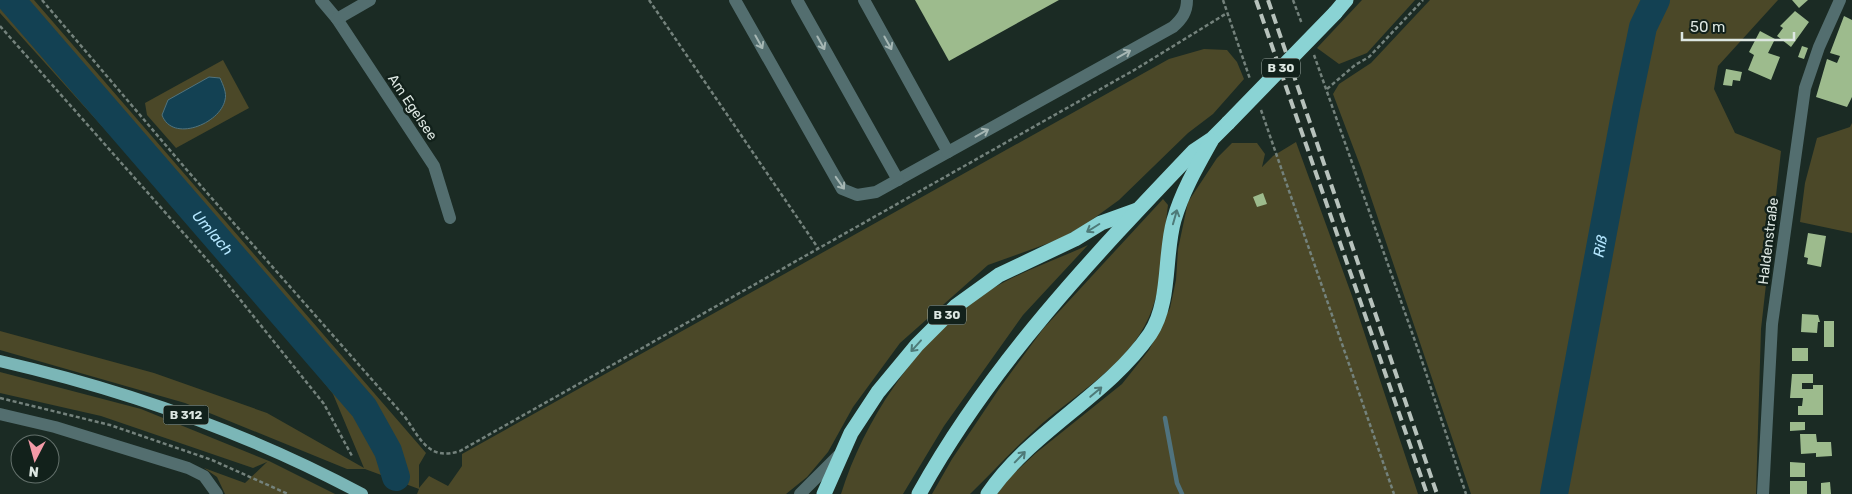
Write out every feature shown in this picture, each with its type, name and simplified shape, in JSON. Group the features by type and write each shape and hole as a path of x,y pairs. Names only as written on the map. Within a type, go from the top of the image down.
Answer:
{"highway":[{"name":"B 30","path":"919,494 966,416 1024,337 1138,210 1194,151 1212,139 1346,0"},
{"name":"B 30","path":"988,494 1027,450 1099,390 1132,357 1152,332 1163,299 1174,220 1186,187 1212,139"},
{"name":"B 30","path":"824,494 840,454 878,392 917,345 956,306 999,275 1075,239 1101,223 1138,210"}],"main road":[{"name":"B 312","path":"0,361 136,398 219,426 318,470 362,494"}],"street":[{"name":"Am Egelsee","path":"321,0 336,19 434,166 450,218"},
{"path":"336,19 370,0"},
{"path":"737,0 842,190 857,194 876,192 1173,27 1182,18 1187,7 1187,0"},
{"path":"797,0 898,180"},
{"path":"864,0 948,152"},
{"name":"Haldenstraße","path":"1763,494 1772,324 1805,88 1819,46 1840,0"},
{"path":"0,414 55,427 188,468 204,476 217,494"},
{"path":"800,494 840,454"},
{"path":"831,494 840,454"}],"path":[{"path":"42,0 186,169 434,452 445,456 460,451 1136,69 1227,12"},
{"path":"649,0 818,248"},
{"path":"1223,0 1253,86"},
{"path":"1294,0 1299,16"},
{"path":"1327,89 1355,65 1369,57 1423,0"},
{"path":"0,26 218,272 324,404 352,456"},
{"path":"1316,60 1466,494"},
{"path":"1259,105 1394,494"}],"shaded area":[{"path":"0,0 34,0 426,453 419,465 419,488 429,476 448,486 462,466 462,454 1169,59 1204,49 1227,50 1237,62 1244,79 1213,114 1188,133 1119,200 1086,224 1060,239 988,265 900,343 853,407 828,452 807,477 786,494 417,494 419,489 365,469 347,469 185,403 0,350 0,331 154,373 267,413 364,468 333,394 256,297 0,13"},
{"path":"1362,0 1415,0 1367,53 1339,64 1317,48"},
{"path":"1430,0 1778,0 1718,66 1714,89 1735,133 1781,151 1761,329 1756,494 1471,494 1361,168 1333,94 1339,84 1371,63"},
{"path":"223,60 249,108 176,148 147,115 145,103"},
{"path":"1852,123 1852,233 1800,222 1805,183 1817,138 1850,127"},
{"path":"1296,142 1352,296 1418,494 997,494 1010,477 1036,453 1122,384 1149,350 1170,308 1176,280 1178,249 1188,202 1217,158 1232,143 1257,143 1265,154 1262,167 1273,156"},
{"path":"1163,199 1168,205 1158,290 1149,317 1127,351 1098,379 1050,417 970,494 932,494 952,459 999,389 1043,329"},
{"path":"1088,245 1023,315 944,426 903,494 841,494 851,466 877,412 912,363 932,340 953,319 987,292 1015,277"},
{"path":"0,372 141,409 269,461 335,494 225,494 217,477 204,468 245,483 267,462 253,468 101,416 0,393"}],"water":[{"path":"209,77 220,78 225,95 221,109 206,123 195,127 175,128 167,123 162,115 168,100"}],"building":[{"path":"915,0 1059,0 949,61"},
{"path":"1792,0 1808,0 1799,8"},
{"path":"1795,11 1809,22 1791,47 1777,36 1783,28 1780,26"},
{"path":"1844,16 1852,20 1852,97 1847,107 1816,97 1827,59 1837,63 1840,56 1830,53"},
{"path":"1760,31 1775,39 1768,53 1780,57 1771,80 1748,70 1754,55 1749,52"},
{"path":"1802,46 1808,48 1804,59 1798,57"},
{"path":"1726,69 1742,72 1740,81 1733,80 1732,86 1723,85"},
{"path":"1263,193 1267,204 1257,207 1253,197"},
{"path":"1808,233 1826,236 1821,267 1807,264 1808,258 1804,257"},
{"path":"1802,314 1818,315 1820,322 1818,322 1817,333 1801,332"},
{"path":"1824,321 1834,321 1834,347 1824,347"},
{"path":"1792,348 1808,348 1808,361 1792,361"},
{"path":"1792,374 1813,374 1813,383 1802,383 1802,389 1813,389 1813,385 1823,385 1823,415 1798,415 1798,406 1802,406 1803,398 1790,398"},
{"path":"1790,422 1805,422 1805,430 1790,431"},
{"path":"1800,434 1816,434 1817,442 1831,442 1832,456 1816,457 1816,453 1801,454"},
{"path":"1790,462 1805,463 1805,477 1790,477"},
{"path":"1790,481 1807,481 1807,494 1790,494"},
{"path":"1830,482 1831,494 1821,494 1821,483"}],"waterway":[{"name":"Umlach","path":"11,0 364,408 388,451 396,477"},
{"name":"Riß","path":"1554,494 1626,109 1643,27 1656,0"},
{"path":"1165,418 1177,483 1182,494"}],"railway":[{"path":"1256,0 1427,494"},
{"path":"1268,0 1437,494"}]}
